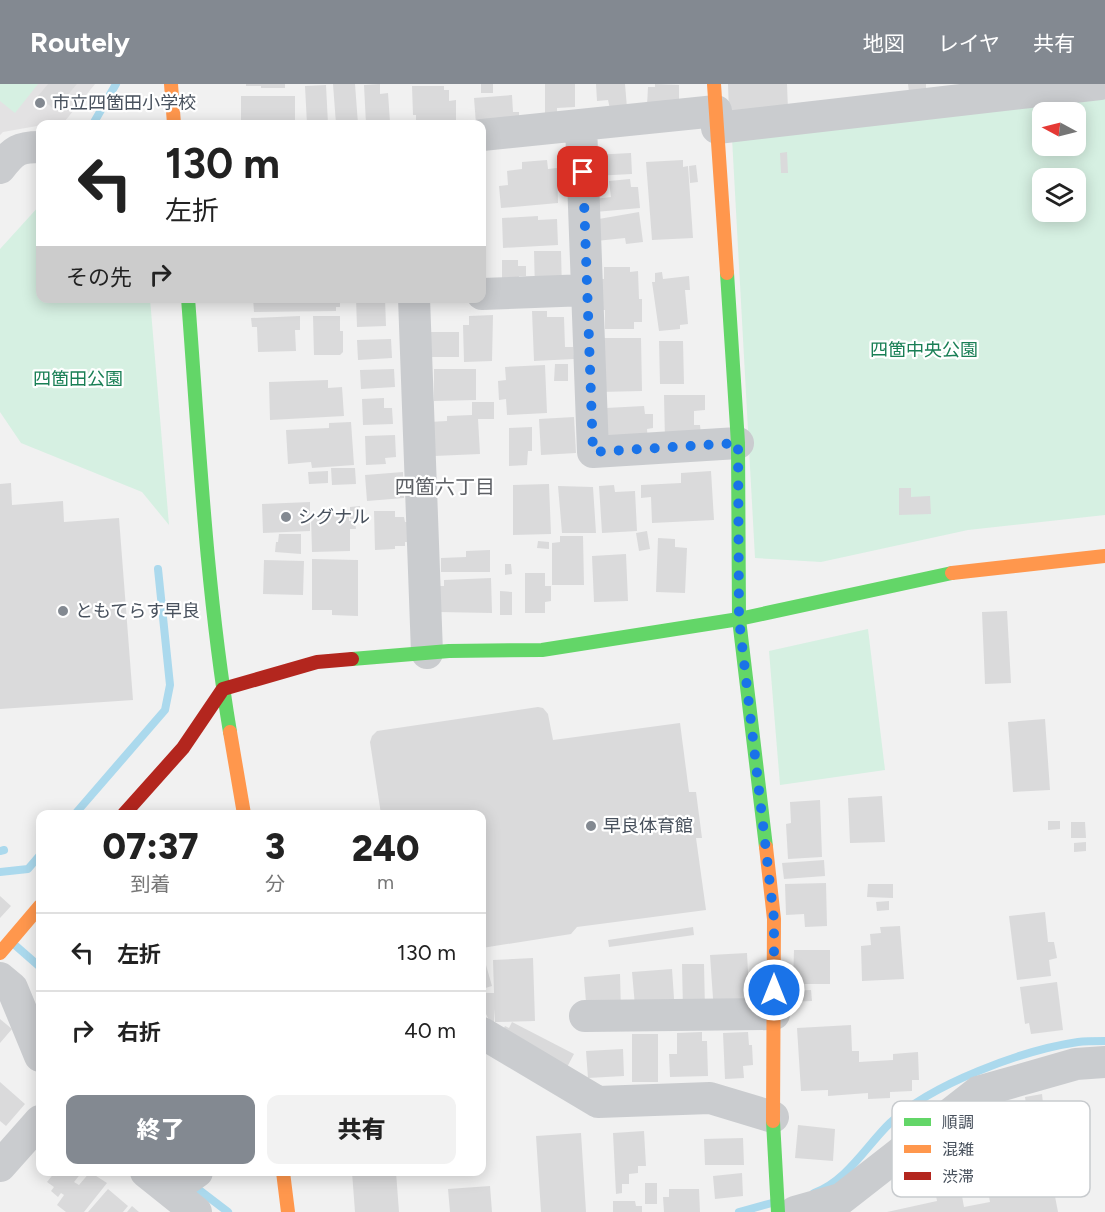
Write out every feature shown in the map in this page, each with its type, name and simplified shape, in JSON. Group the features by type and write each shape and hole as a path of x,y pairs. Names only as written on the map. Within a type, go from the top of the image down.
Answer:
{"street":[{"path":"171,84 174,120"},
{"path":"486,135 716,108 1100,84"},
{"path":"716,108 738,443 739,619 774,919 773,1117 778,1212"},
{"path":"581,125 593,452 738,443"},
{"path":"0,168 8,158 23,147 36,147"},
{"path":"486,294 587,290"},
{"path":"188,303 206,545 224,689 243,810"},
{"path":"414,303 427,653"},
{"path":"128,810 183,748 224,689 317,662 427,653 542,650 739,619 955,572 1105,556"},
{"path":"36,911 0,961 36,1046"},
{"path":"585,1016 774,1014"},
{"path":"486,1036 598,1102 710,1098 773,1117"},
{"path":"966,1101 978,1092 1076,1064 1105,1062"},
{"path":"0,1166 36,1126"},
{"path":"795,1212 841,1199 892,1159"},
{"path":"169,1176 187,1179 195,1212"},
{"path":"284,1176 288,1212"}],"shaded area":[{"name":"市立四箇田小学校","path":"0,84 95,84 66,120 36,120 36,126 3,132 0,135"}],"green space":[{"path":"0,84 38,84 15,113 0,101"},
{"name":"四箇中央公園","path":"1105,90 1105,515 968,530 821,562 755,558 732,138"},
{"name":"四箇田公園","path":"36,209 36,303 150,303 169,525 142,492 21,443 0,412 0,249"},
{"path":"868,629 885,770 780,785 769,651"}],"building":[{"path":"48,84 77,84 55,110 38,96"},
{"path":"246,84 285,84 285,88 261,88 261,86 246,86"},
{"path":"333,84 355,84 358,120 336,120"},
{"path":"380,84 380,94 388,93 390,120 366,120 364,85"},
{"path":"481,84 493,84 493,93 481,93"},
{"path":"545,84 575,84 575,107 557,108 557,116 545,116"},
{"path":"596,84 625,84 627,108 610,109 608,100 597,101"},
{"path":"655,84 679,85 679,101 647,106 648,87 655,87"},
{"path":"728,84 787,84 788,110 729,113"},
{"path":"908,84 926,84 926,91 909,92"},
{"path":"326,85 328,120 307,120 305,86"},
{"path":"412,86 444,86 444,90 449,90 449,101 456,100 456,120 416,120 416,115 413,115"},
{"path":"512,95 513,112 519,112 519,122 486,124 486,120 476,120 474,98"},
{"path":"241,96 295,96 295,120 241,120"},
{"path":"787,152 788,173 781,173 780,153"},
{"path":"631,153 632,174 593,176 592,155"},
{"path":"547,160 548,169 557,168 558,203 501,208 499,186 508,185 507,171 522,169 522,162"},
{"path":"683,160 683,167 688,166 693,238 652,240 646,162"},
{"path":"696,165 698,182 690,183 689,166"},
{"path":"630,179 631,187 638,187 640,208 595,212 594,199 611,197 609,181"},
{"path":"639,212 643,242 626,244 625,238 596,241 593,220"},
{"path":"538,216 538,220 557,219 558,245 503,248 502,218"},
{"path":"534,251 561,251 562,290 535,290"},
{"path":"502,260 518,260 518,266 526,266 526,276 519,276 519,286 502,280"},
{"path":"604,267 630,267 630,272 638,271 642,322 634,322 634,329 605,329 605,310 599,310 598,279 604,279"},
{"path":"662,272 663,279 689,276 690,290 685,290 688,324 680,325 680,329 659,331 652,282 655,282 655,273"},
{"path":"253,303 340,303 336,311 254,312"},
{"path":"356,303 385,303 386,326 357,327"},
{"path":"532,311 547,311 547,317 564,317 565,347 573,347 574,359 534,361"},
{"path":"493,315 492,361 464,362 463,325 469,325 469,316"},
{"path":"300,316 300,330 295,330 296,351 258,352 257,327 252,327 251,318"},
{"path":"313,316 340,316 343,352 340,355 314,355"},
{"path":"431,332 459,332 459,357 425,357 431,342"},
{"path":"598,338 641,338 642,391 599,392"},
{"path":"391,339 392,358 358,360 357,340"},
{"path":"659,341 683,341 684,384 660,384"},
{"path":"555,364 568,364 568,381 554,381"},
{"path":"545,365 547,413 507,415 506,399 499,400 498,381 506,380 505,367"},
{"path":"394,369 395,387 361,389 360,370"},
{"path":"434,369 476,369 476,400 434,401"},
{"path":"328,380 328,388 342,387 344,416 270,420 269,382"},
{"path":"664,395 705,395 705,410 694,411 694,425 700,425 701,435 665,441"},
{"path":"384,398 384,408 392,408 393,424 363,425 362,399"},
{"path":"472,402 494,402 494,419 478,419 480,454 434,456 429,422 447,421 447,416 472,415"},
{"path":"644,406 645,414 653,414 653,428 647,429 648,445 608,441 606,408"},
{"path":"574,417 576,453 541,455 539,419"},
{"path":"351,422 354,465 312,468 311,462 288,464 286,430 329,428 329,423"},
{"path":"532,427 532,451 528,451 527,465 509,466 509,428"},
{"path":"395,435 396,457 385,458 386,464 366,465 365,436"},
{"path":"331,468 355,468 356,484 332,485"},
{"path":"328,471 328,483 309,484 308,472"},
{"path":"711,471 714,520 652,523 651,497 641,498 641,485 681,483 681,473"},
{"path":"403,472 404,498 367,501 365,475"},
{"name":"ともてらす早良","path":"11,483 12,505 63,501 64,522 119,518 133,700 0,709 0,484"},
{"path":"549,484 551,534 513,535 513,485"},
{"path":"614,485 615,492 635,491 637,531 602,533 599,486"},
{"path":"558,486 593,487 596,533 562,533"},
{"path":"899,488 911,488 911,497 930,496 931,514 899,515"},
{"name":"シグナル","path":"310,502 310,531 263,533 262,504"},
{"path":"360,506 360,519 350,519 350,507"},
{"path":"374,511 395,511 395,517 404,517 407,522 408,542 405,542 405,546 375,550"},
{"path":"349,512 349,521 355,521 356,529 350,529 350,551 312,552 311,516 320,516 320,513"},
{"path":"647,531 650,549 639,551 636,533"},
{"path":"279,534 301,534 301,554 275,552"},
{"path":"560,536 583,536 584,585 552,585 552,543 560,542"},
{"path":"658,538 675,539 675,547 687,548 685,593 656,592"},
{"path":"538,541 549,542 549,549 537,548"},
{"path":"490,550 490,572 441,572 441,558 466,557 466,551"},
{"path":"626,554 628,601 594,602 592,556"},
{"path":"312,559 358,560 358,616 332,615 332,610 312,610"},
{"path":"264,560 304,561 303,595 263,594"},
{"path":"505,564 511,564 512,574 505,575"},
{"path":"525,573 545,573 545,586 551,586 551,601 545,602 545,613 525,613"},
{"path":"491,578 492,613 439,612 438,586 444,586 444,580"},
{"path":"500,591 512,592 512,615 500,615"},
{"path":"1007,611 1011,683 985,684 982,612"},
{"name":"早良体育館","path":"538,707 543,708 548,714 553,740 680,723 689,792 696,792 702,838 696,838 706,910 577,927 571,934 486,947 486,810 380,810 370,742 377,731"},
{"path":"1045,719 1050,790 1013,792 1008,722"},
{"path":"882,796 885,842 850,843 848,798"},
{"path":"820,800 822,857 788,859 786,824 791,823 790,802"},
{"path":"1048,821 1060,821 1060,829 1048,830"},
{"path":"1071,822 1085,822 1086,838 1071,838"},
{"path":"1086,842 1086,851 1074,852 1074,843"},
{"path":"824,860 825,876 784,879 782,863"},
{"path":"826,883 827,926 805,927 804,914 786,915 785,884"},
{"path":"868,884 893,884 893,898 867,897"},
{"path":"0,896 11,906 0,918"},
{"path":"889,901 889,910 877,911 876,902"},
{"path":"1045,912 1048,942 1054,942 1057,958 1049,960 1051,976 1017,980 1009,916"},
{"path":"900,926 904,979 862,981 861,946 871,945 870,934 881,933 880,927"},
{"path":"693,927 694,935 609,947 608,940"},
{"path":"794,950 830,950 830,984 793,984"},
{"path":"747,953 750,1011 714,1013 710,955"},
{"path":"533,958 535,1021 495,1022 494,1009 494,1023 490,1022 486,1014 486,993 494,993 493,960"},
{"path":"682,964 704,964 705,1009 683,1010"},
{"path":"486,965 492,986 486,988"},
{"path":"672,969 675,1013 635,1006 632,972"},
{"path":"620,974 621,1012 587,1015 584,977"},
{"path":"1057,982 1063,1030 1031,1034 1029,1023 1025,1024 1020,987"},
{"path":"811,990 812,1001 788,1002 787,991"},
{"path":"0,1019 12,1029 0,1043"},
{"path":"512,1022 574,1054 565,1071 501,1033 505,1026 509,1028"},
{"path":"851,1025 852,1051 859,1051 859,1062 893,1060 893,1054 918,1052 919,1080 912,1080 912,1091 890,1092 890,1098 868,1099 868,1093 828,1096 828,1090 801,1091 797,1028"},
{"path":"702,1032 702,1041 707,1041 708,1076 670,1077 669,1054 677,1054 677,1033"},
{"path":"748,1032 749,1045 752,1045 753,1065 743,1066 744,1078 725,1079 723,1033"},
{"path":"632,1034 658,1034 658,1082 632,1082"},
{"path":"623,1049 624,1076 588,1078 586,1051"},
{"path":"0,1082 25,1104 6,1126 0,1121"},
{"path":"1042,1094 1043,1101 1026,1101 1025,1097"},
{"path":"798,1125 835,1129 833,1161 795,1158"},
{"path":"644,1131 646,1166 638,1166 638,1173 629,1174 629,1184 622,1184 622,1193 616,1194 613,1133"},
{"path":"581,1133 586,1212 541,1212 536,1136"},
{"path":"743,1138 744,1165 705,1165 704,1139"},
{"path":"742,1173 743,1196 715,1199 713,1176"},
{"path":"52,1176 79,1176 74,1182 79,1185 87,1176 96,1176 107,1183 84,1212 66,1212 57,1205 64,1195 61,1193 58,1197 51,1191 54,1187 47,1182"},
{"path":"352,1176 396,1176 399,1212 355,1212"},
{"path":"645,1183 657,1183 657,1204 645,1204"},
{"path":"490,1186 492,1212 450,1212 448,1189"},
{"path":"108,1189 128,1206 123,1212 88,1212"},
{"path":"669,1189 699,1189 700,1212 664,1212 663,1197 669,1197"},
{"path":"936,1197 962,1197 964,1207 990,1202 989,1197 1055,1197 1058,1212 887,1212 937,1201"},
{"path":"613,1201 635,1201 636,1206 642,1206 642,1212 613,1212"},
{"path":"132,1206 139,1212 127,1212"}],"waterway":[{"path":"95,120 116,84"},
{"path":"78,810 165,710 170,685 158,569"},
{"path":"0,851 4,850"},
{"path":"0,872 28,869 36,860"},
{"path":"16,946 36,964"},
{"path":"920,1101 953,1082 1005,1061 1056,1046 1105,1041"},
{"path":"814,1193 826,1188 846,1172 892,1121"},
{"path":"190,1183 228,1212"},
{"path":"739,1212 772,1203"}],"traffic: fast":[{"path":"727,273 738,443 739,619 766,847"},
{"path":"188,303 209,570 230,732"},
{"path":"352,659 449,651 542,650 739,619 952,573"},
{"path":"773,1121 778,1212"}],"traffic: slow":[{"path":"171,84 174,120"},
{"path":"714,84 727,273"},
{"path":"952,573 1105,556"},
{"path":"230,732 243,810"},
{"path":"766,847 774,919 773,1121"},
{"path":"0,953 36,911"},
{"path":"284,1176 288,1212"}],"traffic: jam":[{"path":"128,810 183,748 223,689 317,662 352,659"}],"place":[{"name":"市立四箇田小学校","path":"40,103"},
{"name":"シグナル","path":"286,517"},
{"name":"ともてらす早良","path":"63,611"},
{"name":"早良体育館","path":"591,826"}],"district":[{"name":"四箇六丁目","path":"445,487"}],"route":[{"path":"583,172 593,452 738,443 739,619 774,919 774,990"}]}
